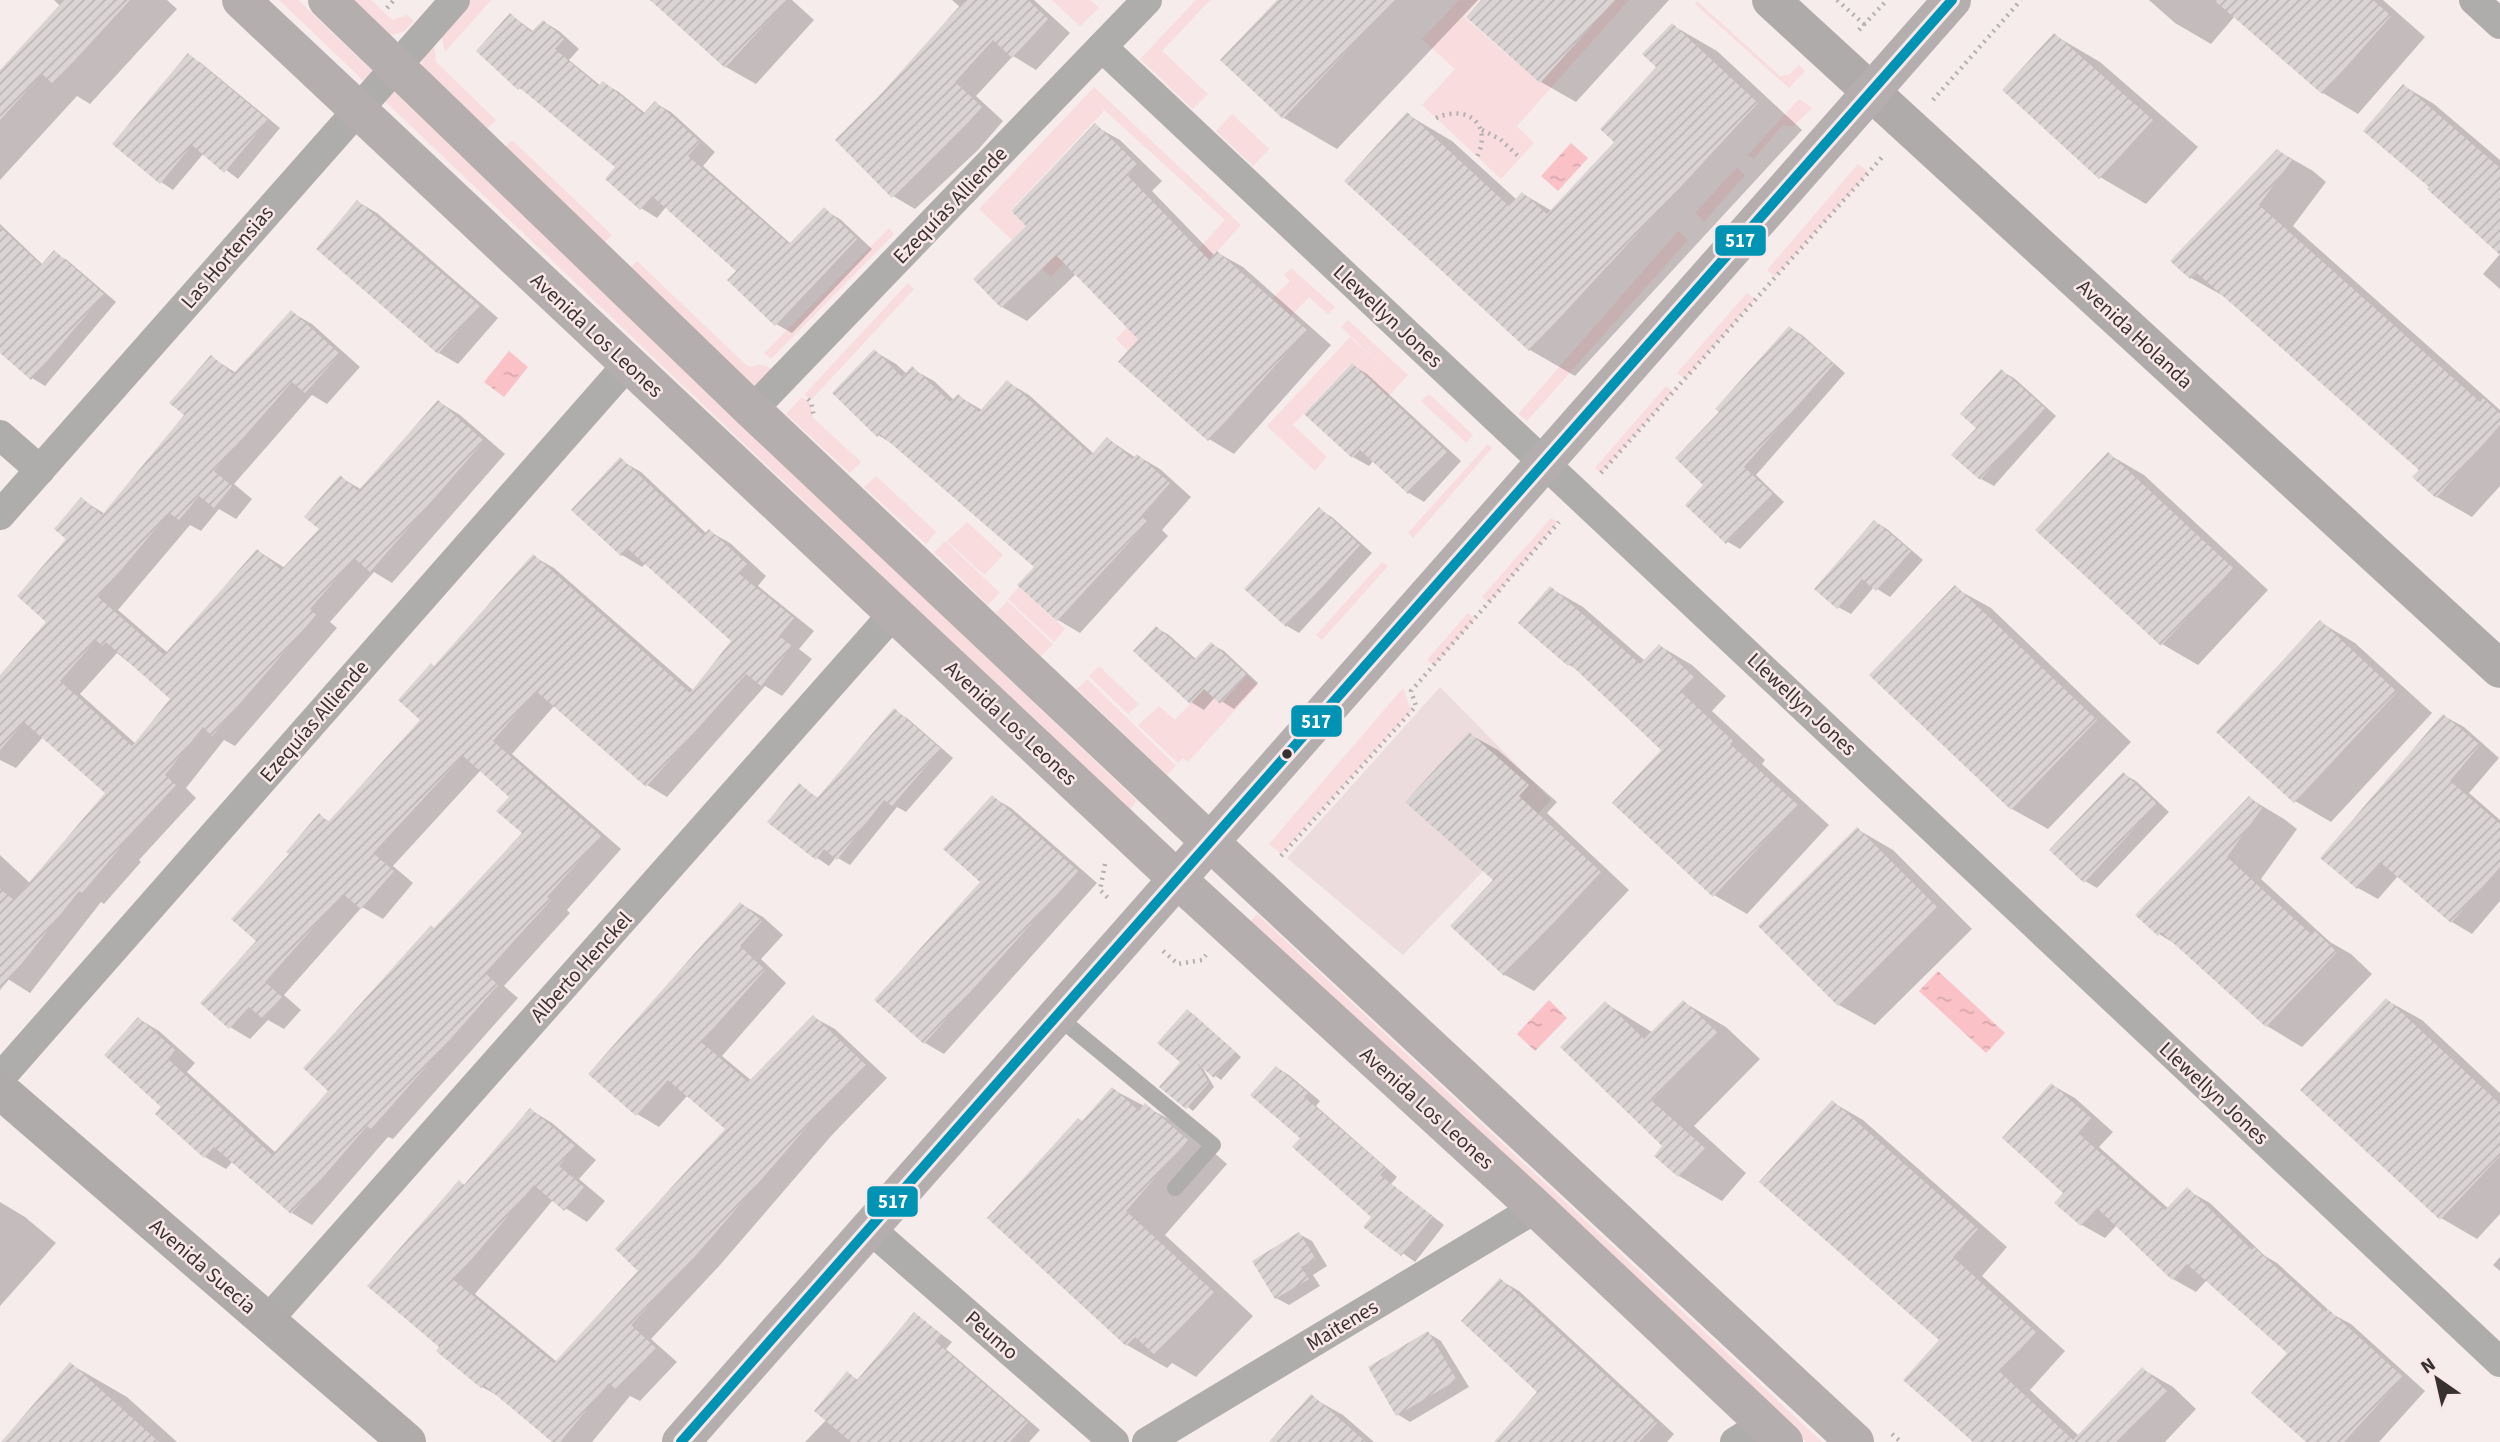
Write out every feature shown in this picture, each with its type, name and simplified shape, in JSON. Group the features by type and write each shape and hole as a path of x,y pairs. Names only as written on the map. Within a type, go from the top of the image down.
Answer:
{"main road":[{"name":"Avenida Los Leones","path":"241,0 1177,880 1536,1208 1761,1436"},
{"path":"327,0 752,410 1210,842 1855,1442"},
{"path":"681,1442 1952,0"}],"street":[{"name":"Las Hortensias","path":"0,515 455,0"},
{"name":"Ezequías Alliende","path":"752,410 1147,0"},
{"name":"Avenida Holanda","path":"1771,0 1871,92 1898,139 2500,668"},
{"path":"2474,0 2500,24"},
{"name":"Llewellyn Jones","path":"1102,47 2500,1362"},
{"name":"Ezequías Alliende","path":"0,1078 628,364"},
{"path":"0,435 40,470"},
{"name":"Alberto Henckel","path":"267,1321 894,613"},
{"name":"Avenida Suecia","path":"0,1090 407,1442"},
{"name":"Maitenes","path":"1147,1442 1536,1208"},
{"name":"Peumo","path":"869,1228 1114,1442"}],"lane":[{"path":"1057,1016 1213,1145 1175,1188"}],"path":[{"path":"1838,0 1864,24"},
{"path":"1278,860 1416,706 1411,691 2021,0"},
{"path":"1436,118 1461,113 1473,119 1482,130 1500,139 1520,158"},
{"path":"1477,156 1483,144 1482,130"},
{"path":"1100,891 1104,865"}],"shaded area":[{"path":"279,0 298,0 1137,801 1129,811"},
{"path":"346,0 371,0 392,20 407,15 414,21 403,32 391,35"},
{"path":"471,0 491,0 445,52 441,35"},
{"path":"1052,0 1090,0 1099,8 1080,26"},
{"path":"1196,0 1210,0 1162,51 1208,94 1193,109 1140,59"},
{"path":"1459,0 1479,0 1464,17 1540,83 1615,0 1629,0 1517,126 1534,143 1501,179 1422,105 1455,69 1422,39"},
{"path":"1697,1 1780,76 1790,74 1799,65 1805,71 1789,88 1695,4"},
{"path":"434,41 436,62 496,120 484,131 423,70 421,57"},
{"path":"1094,87 1241,225 1128,351 1116,339 1225,220 1099,105 1104,111 1010,211 1064,263 1051,277 979,209"},
{"path":"1799,99 1812,108 1794,126 1782,126 1754,159 1748,155"},
{"path":"1232,114 1269,149 1253,166 1216,131"},
{"path":"512,140 612,235 603,244 503,149"},
{"path":"1858,164 1869,172 1775,277 1767,270"},
{"path":"1737,167 1745,175 1704,222 1695,213"},
{"path":"889,228 894,234 771,359 764,353"},
{"path":"1678,231 1688,240 1527,421 1518,414"},
{"path":"637,261 745,364 750,367 764,366 777,373 757,393 628,270"},
{"path":"1291,268 1335,307 1328,314 1309,297 1291,316 1273,298 1290,281 1284,275"},
{"path":"908,283 914,289 811,400 804,395"},
{"path":"1747,293 1755,299 1685,379 1677,373"},
{"path":"1348,320 1408,375 1388,397 1351,363 1293,425 1327,457 1315,471 1267,426 1350,337 1387,371 1341,327"},
{"path":"1666,386 1673,392 1601,473 1595,468"},
{"path":"1429,394 1473,435 1466,443 1421,401"},
{"path":"802,397 810,403 813,418 861,462 850,473 786,414"},
{"path":"1488,444 1492,448 1413,538 1408,533"},
{"path":"876,476 936,532 926,544 864,487"},
{"path":"1551,518 1558,522 1489,603 1482,597"},
{"path":"967,522 1003,555 984,575 947,541"},
{"path":"945,541 1000,593 988,605 934,552"},
{"path":"1382,562 1388,566 1322,640 1316,635"},
{"path":"1019,587 1065,629 1054,642 1008,599"},
{"path":"1007,601 1053,644 1041,656 996,613"},
{"path":"1468,613 1475,619 1434,666 1427,660"},
{"path":"1099,666 1139,704 1128,714 1089,676"},
{"path":"1247,675 1258,685 1188,762 1183,758 1178,763 1138,725 1159,706 1175,720 1204,689 1220,704"},
{"path":"1087,679 1176,766 1167,775 1077,689"},
{"path":"1440,687 1551,800 1403,955 1287,858"},
{"path":"1403,688 1411,711 1281,854 1269,844"},
{"path":"1257,914 1822,1442 1806,1442 1250,922"}],"water":[{"path":"1571,143 1588,158 1558,191 1541,176"},
{"path":"509,351 528,367 504,397 484,382"},
{"path":"1938,971 2005,1033 1986,1053 1919,991"},
{"path":"1549,1000 1567,1018 1535,1051 1517,1034"}],"building":[{"path":"64,0 130,0 53,84 42,74 0,120 0,70"},
{"path":"650,0 787,0 725,68"},
{"path":"965,0 1028,0 1048,19 1012,58 993,40 955,82 982,107 892,198 835,140 879,96"},
{"path":"1277,0 1395,0 1283,119 1220,60"},
{"path":"1481,0 1615,0 1540,83 1466,17"},
{"path":"2214,0 2373,0 2391,16 2322,94"},
{"path":"510,13 531,32 543,20 564,39 555,49 598,86 603,81 643,114 655,101 700,142 688,156 789,244 824,207 857,239 775,326 727,280 736,271 652,196 640,210 605,179 615,167 520,88 518,90 476,51"},
{"path":"1672,23 1758,103 1529,351 1344,181 1407,112 1509,206 1522,192 1547,214 1614,142 1600,129 1656,67 1642,54"},
{"path":"2054,33 2153,120 2099,179 2002,90"},
{"path":"188,53 268,120 224,173 192,145 160,184 112,144"},
{"path":"2403,84 2500,168 2500,255 2427,189 2429,187 2363,131"},
{"path":"1095,123 1138,165 1128,176 1209,260 1217,251 1307,330 1208,441 1118,362 1138,339 1056,255 1001,308 973,279 1026,226 1011,211"},
{"path":"2277,149 2292,160 2259,205 2480,402 2483,398 2500,414 2500,425 2436,498 2412,477 2419,470 2197,273 2190,279 2170,261"},
{"path":"357,200 480,306 438,354 316,249"},
{"path":"0,227 41,265 54,250 104,294 31,380 0,353"},
{"path":"291,310 340,354 305,393 292,382 214,471 232,486 214,508 199,496 179,520 169,513 98,597 164,655 257,549 281,570 319,529 304,517 340,475 358,491 438,400 484,441 370,572 354,558 310,609 316,615 212,736 203,727 165,775 176,785 118,847 120,848 82,893 79,891 0,991 0,889 14,900 105,793 24,722 0,750 0,675 46,622 17,596 66,539 54,529 81,497 102,515 184,415 169,403 211,355 233,374","holes":["96,640 102,646 106,642 170,699 132,746 60,681"]},
{"path":"1789,326 1834,364 1744,467 1773,494 1726,544 1685,505 1703,485 1675,458 1719,412 1715,409"},
{"path":"874,349 902,377 912,366 950,402 958,394 979,412 1007,380 1091,455 1107,437 1132,459 1137,454 1170,483 1141,516 1148,522 1057,621 1017,585 1034,567 880,434 877,437 832,393"},
{"path":"1352,363 1447,452 1408,494 1360,450 1352,458 1304,414"},
{"path":"2001,369 2045,408 1980,480 1951,455 1976,428 1960,414"},
{"path":"2108,452 2233,568 2161,646 2035,530"},
{"path":"620,457 703,535 709,529 747,564 738,573 794,618 779,636 792,646 761,686 746,674 646,787 536,691 493,741 601,836 547,897 551,900 485,973 498,985 371,1129 367,1126 291,1214 214,1147 204,1158 155,1114 161,1107 104,1055 138,1017 175,1050 168,1059 272,1155 328,1091 303,1068 431,925 434,928 522,833 496,811 509,797 463,756 373,853 394,871 361,909 343,894 265,982 282,997 263,1019 249,1007 229,1029 200,1003 256,941 231,919 289,854 286,852 319,813 328,822 420,720 398,700 431,663 434,666 533,554 690,693 731,641 628,549 621,556 571,510"},
{"path":"1319,507 1360,545 1286,627 1244,589"},
{"path":"1874,520 1911,551 1876,591 1862,579 1837,609 1814,589"},
{"path":"1955,585 2097,720 2011,810 1869,675"},
{"path":"1550,586 1640,664 1659,644 1694,677 1680,691 1733,741 1730,744 1798,805 1713,897 1612,803 1661,750 1570,664 1568,666 1518,623"},
{"path":"2320,620 2397,692 2294,803 2216,732"},
{"path":"1156,626 1194,660 1211,642 1247,675 1220,704 1204,689 1190,704 1133,651"},
{"path":"894,708 941,749 892,806 884,800 837,860 824,849 816,860 767,822 799,783 817,798"},
{"path":"2443,714 2480,745 2450,781 2500,824 2500,867 2451,923 2380,862 2357,889 2320,858"},
{"path":"1469,732 1529,785 1519,796 1601,872 1504,976 1450,926 1493,880 1405,802"},
{"path":"2123,772 2157,804 2084,883 2049,850"},
{"path":"992,795 1078,871 924,1044 874,1000 980,882 943,849"},
{"path":"2249,796 2262,808 2227,857 2312,935 2315,931 2337,952 2266,1027 2161,932 2158,936 2135,915"},
{"path":"1857,827 1937,907 1838,1006 1758,926"},
{"path":"740,902 762,921 740,946 765,970 701,1042 748,1082 813,1015 866,1065 810,1123 698,1253 631,1325 656,1348 617,1390 609,1383 560,1442 552,1442 484,1385 481,1388 436,1351 439,1347 367,1286 459,1180 464,1185 530,1108 575,1146 559,1166 584,1187 564,1211 534,1185 454,1280 554,1363 638,1271 615,1249 725,1129 668,1080 636,1116 588,1074"},
{"path":"2386,998 2500,1104 2500,1156 2440,1220 2300,1090"},
{"path":"1683,1000 1718,1033 1652,1101 1705,1148 1678,1177 1654,1156 1662,1146 1560,1047 1605,1001 1644,1039"},
{"path":"1187,1009 1236,1052 1214,1078 1197,1063 1209,1083 1186,1109 1159,1087 1180,1062 1157,1043"},
{"path":"1276,1066 1308,1093 1304,1097 1386,1168 1380,1175 1433,1216 1401,1256 1363,1227 1371,1217 1292,1147 1300,1138 1250,1095"},
{"path":"2051,1083 2091,1118 2078,1133 2165,1210 2187,1187 2252,1250 2254,1247 2325,1312 2328,1309 2403,1377 2344,1442 2306,1442 2251,1393 2287,1353 2187,1264 2172,1280 2097,1208 2081,1226 2054,1203 2063,1193 2002,1138"},
{"path":"1112,1087 1139,1111 1145,1103 1188,1140 1126,1211 1214,1292 1155,1355 1135,1337 1126,1346 987,1218 1078,1118 1082,1121"},
{"path":"1832,1100 1978,1229 1953,1257 2036,1332 2000,1372 2073,1440 2142,1367 2167,1391 2119,1442 1973,1442 1903,1380 1939,1340 1759,1182"},
{"path":"1299,1232 1316,1259 1301,1267 1309,1279 1275,1299 1252,1261"},
{"path":"1500,1278 1657,1423 1639,1442 1494,1442 1537,1392 1461,1321"},
{"path":"914,1312 941,1334 935,1341 1028,1422 1010,1442 851,1442 814,1411 847,1371 857,1380"},
{"path":"1428,1331 1457,1380 1396,1416 1368,1367"},
{"path":"70,1362 159,1442 1,1442"},
{"path":"1311,1394 1366,1442 1269,1442"}],"transit line":[{"name":"517","path":"681,1442 1952,0"}]}
